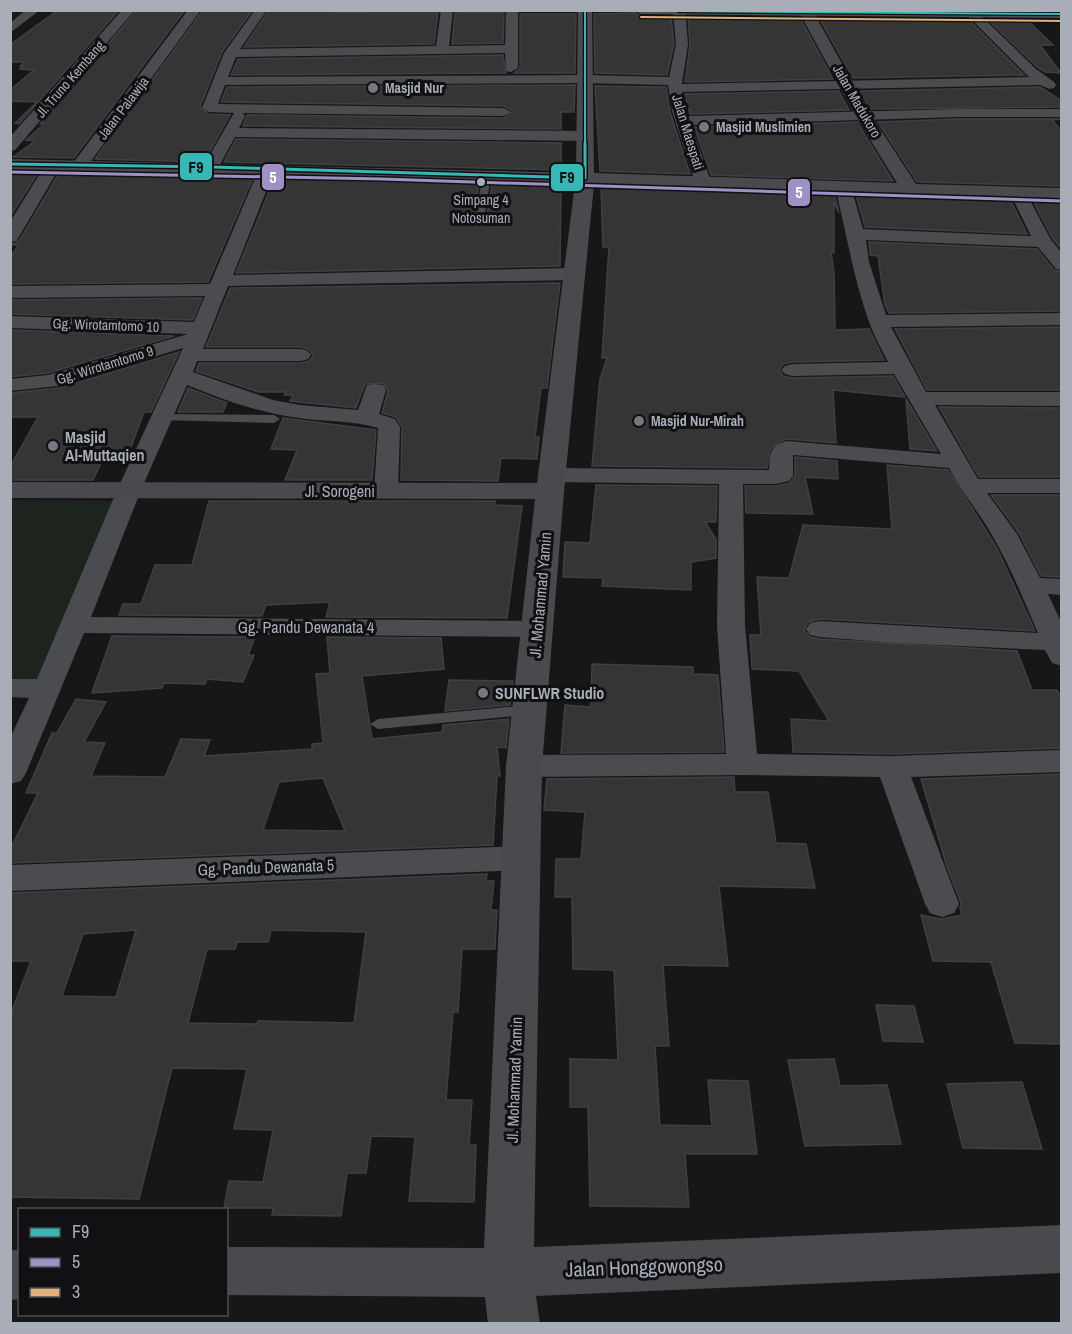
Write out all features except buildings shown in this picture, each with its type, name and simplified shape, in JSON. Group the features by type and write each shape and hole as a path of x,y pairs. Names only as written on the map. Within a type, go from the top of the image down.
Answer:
{"main road":[{"name":"Jl. Mohammad Yamin","path":"514,1323 508,1273 524,766 551,483 585,178 585,10"},
{"path":"641,10 1062,14"},
{"name":"Jalan Madukoro","path":"806,11 863,115 910,189"},
{"path":"10,164 211,167 1062,194"},
{"name":"Jl. Sorogeni","path":"10,490 386,491 551,483"},
{"name":"Jalan Honggowongso","path":"228,1271 508,1273 1062,1249"}],"street":[{"path":"10,29 34,10"},
{"name":"Jl. Truno Kembang","path":"10,147 129,10"},
{"name":"Jalan Palawija","path":"80,165 195,10"},
{"path":"261,10 231,53 209,108 384,111"},
{"path":"374,133 384,111 424,80 442,50 447,10"},
{"path":"502,135 512,49 512,10"},
{"name":"Jalan Maespati","path":"679,11 682,44 675,85 704,182"},
{"path":"972,13 1038,78 1062,94"},
{"path":"442,50 512,49"},
{"path":"231,53 365,52 424,80 507,96"},
{"path":"343,110 357,80 365,52"},
{"path":"274,109 289,80 297,53"},
{"path":"219,81 424,80 507,96 585,80 675,85 848,85 1038,78 1062,74"},
{"path":"211,167 242,109"},
{"path":"684,121 863,115 1062,113"},
{"path":"229,132 585,136"},
{"path":"10,237 53,165"},
{"path":"10,773 48,689 129,490 193,349 267,169"},
{"path":"820,630 1058,649 1031,586 1004,534 970,486 918,398 878,321 860,262 856,234 843,187"},
{"path":"1018,193 1055,254"},
{"path":"856,234 1055,254"},
{"path":"10,292 575,274"},
{"path":"878,321 1062,319"},
{"name":"Gg. Wirotamtomo 10","path":"10,322 193,349"},
{"path":"193,349 301,355"},
{"path":"193,349 238,397 292,411 367,419 389,427 386,491"},
{"name":"Gg. Wirotamtomo 9","path":"10,385 50,381 193,349"},
{"path":"792,370 902,368"},
{"path":"367,419 375,390"},
{"path":"918,398 1062,399"},
{"path":"551,483 779,477 782,451 787,448 957,462"},
{"path":"731,477 731,626 742,764"},
{"path":"970,486 1062,486"},
{"path":"1031,586 1062,587"},
{"name":"Gg. Pandu Dewanata 4","path":"74,625 537,629"},
{"path":"10,688 48,689"},
{"path":"524,766 742,764 892,767 1062,761"},
{"path":"892,767 942,904"},
{"name":"Gg. Pandu Dewanata 5","path":"10,878 521,858"}],"lane":[{"path":"480,221 487,175"},
{"path":"162,418 274,418"},
{"path":"378,724 530,710"}],"shaded area":[{"path":"11,500 115,501 40,682 11,680"}],"transit line":[{"name":"F9","path":"10,164 211,167 585,178 585,10"},
{"name":"F9","path":"679,11 1062,14"},
{"name":"3","path":"641,17 1062,21"},
{"name":"5","path":"10,172 382,179 1062,201"}],"place":[{"name":"Masjid Nur","path":"373,88"},
{"name":"Masjid Muslimien","path":"704,127"},
{"name":"Simpang 4 Notosuman","path":"481,182"},
{"name":"Masjid Nur-Mirah","path":"639,421"},
{"name":"Masjid Al-Muttaqien","path":"53,446"},
{"name":"SUNFLWR Studio","path":"483,693"}]}
